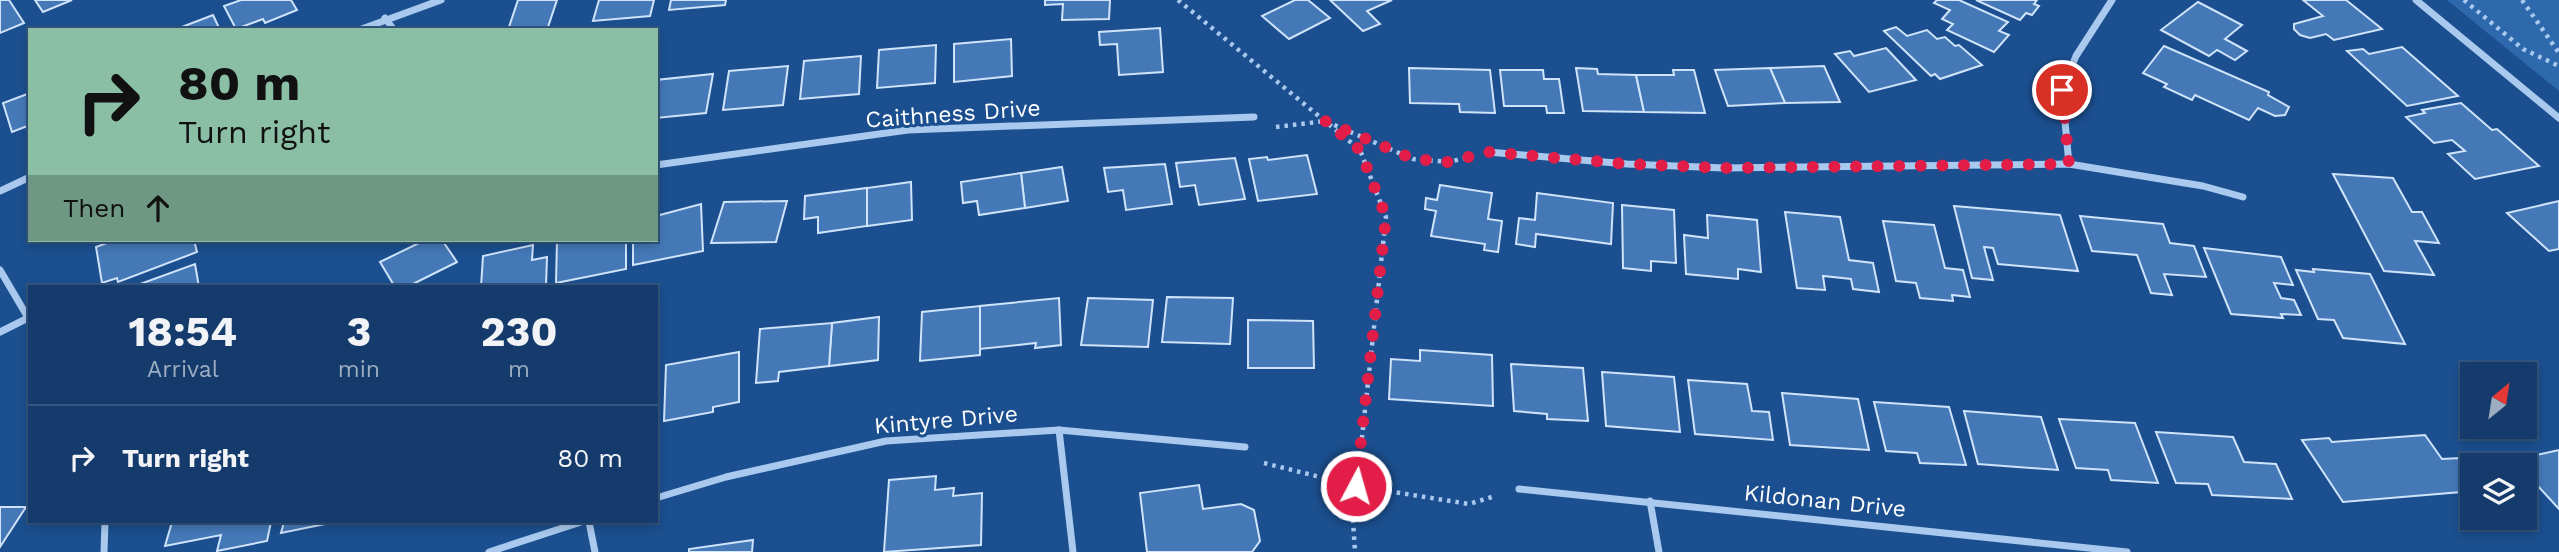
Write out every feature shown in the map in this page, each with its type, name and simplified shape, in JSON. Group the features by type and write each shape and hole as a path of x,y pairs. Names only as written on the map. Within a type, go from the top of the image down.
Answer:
{"street":[{"path":"363,28 385,18 442,0"},
{"path":"2069,164 2062,90 2076,56 2112,0"},
{"path":"2416,0 2559,118"},
{"path":"385,18 392,28"},
{"name":"Caithness Drive","path":"658,165 908,131 1254,117"},
{"path":"1488,152 1628,164 1724,168 2069,164 2203,186 2243,197"},
{"path":"0,191 28,178"},
{"path":"0,270 28,317"},
{"path":"0,332 28,319"},
{"path":"1059,430 1073,552"},
{"name":"Kintyre Drive","path":"658,497 726,477 886,441 1059,430 1245,447"},
{"name":"Kildonan Drive","path":"1519,489 2127,552"},
{"path":"1650,501 1659,552"},
{"path":"104,552 105,523"},
{"path":"489,552 578,523"},
{"path":"589,523 595,552"}],"path":[{"path":"1178,0 1360,150 1386,217 1356,486 1353,520 1355,552"},
{"path":"2464,0 2523,49 2559,66"},
{"path":"2522,0 2559,53"},
{"path":"1254,117 1256,129 1325,121 1413,159 1448,162 1488,152"},
{"path":"1245,447 1265,464 1356,486 1469,504 1519,489"}],"shaded area":[{"path":"2447,0 2559,0 2559,91"}],"building":[{"path":"0,0 9,0 24,23 0,33"},
{"path":"35,0 72,0 43,12"},
{"path":"241,0 291,0 297,10 265,23 263,19 235,28 224,6"},
{"path":"518,0 557,0 548,28 509,28"},
{"path":"599,0 654,0 650,16 593,21"},
{"path":"671,0 726,0 725,5 669,10"},
{"path":"1045,0 1110,0 1109,19 1062,20 1063,4 1045,5"},
{"path":"1295,0 1308,0 1330,18 1289,39 1262,16"},
{"path":"1330,0 1392,0 1367,11 1380,24 1363,31"},
{"path":"1937,0 1959,0 2008,22 1999,31 2009,35 1994,52 1947,30 1953,24 1942,19 1950,10 1934,3"},
{"path":"1976,0 2037,0 2034,4 2039,6 2032,15 2026,13 2020,20"},
{"path":"2303,0 2346,0 2382,29 2334,40 2326,34 2310,38 2300,35 2294,29 2294,24 2323,16"},
{"path":"2198,2 2242,25 2225,39 2247,51 2235,60 2217,50 2209,56 2161,30"},
{"path":"213,15 219,28 179,28"},
{"path":"1896,27 1907,36 1927,30 1937,39 1945,37 1982,65 1940,79 1935,74 1931,76 1884,31"},
{"path":"1160,28 1163,72 1119,75 1117,44 1100,45 1099,32"},
{"path":"1011,39 1012,76 954,82 954,44"},
{"path":"936,45 935,83 877,88 879,50"},
{"path":"2164,46 2269,92 2268,95 2289,107 2285,115 2275,116 2258,108 2249,120 2195,95 2192,100 2164,87 2167,84 2143,73"},
{"path":"2402,47 2458,96 2407,106 2347,51 2363,49 2369,54"},
{"path":"1886,48 1916,80 1869,92 1835,54 1850,51 1854,56"},
{"path":"861,56 859,94 800,99 804,61"},
{"path":"788,66 783,105 723,110 729,71"},
{"path":"1824,66 1840,102 1785,103 1770,68"},
{"path":"1409,68 1490,70 1495,113 1460,112 1459,104 1410,103"},
{"path":"1576,68 1597,69 1598,74 1636,75 1644,112 1583,111"},
{"path":"1770,68 1785,103 1728,106 1715,70"},
{"path":"1500,70 1543,70 1544,79 1559,79 1564,113 1547,113 1546,106 1504,106"},
{"path":"1673,70 1694,70 1705,113 1644,112 1636,75 1674,75"},
{"path":"713,74 706,113 658,118 658,80"},
{"path":"28,94 28,126 12,132 3,103"},
{"path":"2461,103 2492,130 2497,129 2539,166 2475,179 2448,154 2465,151 2452,140 2434,143 2406,117 2425,113 2422,110"},
{"path":"1307,155 1317,194 1258,201 1249,159 1267,157 1268,160"},
{"path":"1235,158 1245,199 1199,205 1195,185 1180,187 1176,163"},
{"path":"1165,164 1172,204 1126,210 1123,190 1108,192 1104,168"},
{"path":"1062,167 1068,201 1025,208 1021,173"},
{"path":"1021,173 1025,208 979,215 977,201 963,203 961,182"},
{"path":"2333,174 2393,178 2412,212 2422,212 2439,243 2415,241 2434,275 2384,271"},
{"path":"911,182 912,220 867,226 867,188"},
{"path":"1440,185 1492,193 1488,219 1502,221 1498,252 1484,250 1485,244 1431,236 1436,211 1425,209 1426,198 1437,200"},
{"path":"867,188 867,226 818,233 818,217 804,219 805,196"},
{"path":"1537,193 1613,203 1611,244 1536,234 1535,247 1516,244 1519,218 1535,220"},
{"path":"787,201 776,242 711,243 724,202"},
{"path":"2559,201 2559,249 2549,251 2507,213"},
{"path":"701,204 703,251 633,265 633,242 658,242 658,215"},
{"path":"1622,205 1674,210 1676,263 1651,261 1651,271 1623,268"},
{"path":"1954,206 2060,215 2078,271 1998,264 1993,248 1984,247 1993,280 1972,278"},
{"path":"1785,212 1840,217 1849,260 1873,263 1879,292 1853,289 1851,279 1823,276 1825,290 1797,288"},
{"path":"1707,215 1757,220 1761,272 1738,269 1738,279 1686,274 1684,235 1708,238"},
{"path":"2080,216 2163,224 2170,243 2194,246 2206,277 2164,274 2172,295 2151,293 2137,255 2092,251"},
{"path":"1883,221 1934,225 1945,268 1963,270 1970,297 1952,295 1953,301 1920,298 1916,283 1896,281"},
{"path":"110,242 194,242 197,252 118,282 117,278 102,283 96,247"},
{"path":"421,242 443,242 457,262 411,285 394,285 380,262"},
{"path":"557,242 626,242 626,269 556,283"},
{"path":"533,245 532,260 547,257 546,285 481,285 483,256"},
{"path":"2204,248 2281,257 2293,285 2274,283 2281,298 2294,300 2301,315 2281,314 2283,318 2231,314"},
{"path":"195,264 199,285 137,285"},
{"path":"2313,269 2370,274 2405,344 2343,338 2334,320 2318,319 2296,270 2314,272"},
{"path":"1167,297 1233,298 1230,344 1162,342"},
{"path":"1059,298 1061,345 1035,348 1036,343 980,349 980,306"},
{"path":"1088,298 1153,300 1148,347 1081,345"},
{"path":"980,306 980,355 920,361 922,312"},
{"path":"879,317 878,360 829,366 832,323"},
{"path":"1248,320 1313,321 1314,368 1248,368"},
{"path":"832,323 829,366 779,372 778,381 756,383 760,329"},
{"path":"1420,350 1492,355 1493,406 1389,399 1391,359 1420,361"},
{"path":"739,352 739,402 713,407 713,412 664,421 666,365"},
{"path":"1511,364 1583,368 1588,421 1547,419 1547,414 1514,411"},
{"path":"1602,372 1674,377 1680,432 1606,426"},
{"path":"1688,380 1747,384 1752,411 1769,412 1773,440 1695,434"},
{"path":"1782,393 1858,399 1869,450 1790,445"},
{"path":"1874,402 1949,407 1966,465 1920,463 1917,453 1886,451"},
{"path":"1964,411 2041,417 2058,470 1978,464"},
{"path":"2059,419 2135,423 2158,483 2111,480 2108,470 2076,468"},
{"path":"2156,432 2233,437 2244,462 2276,464 2292,499 2212,495 2208,484 2176,483"},
{"path":"2425,435 2442,459 2460,458 2460,492 2343,502 2302,440 2329,438 2332,442"},
{"path":"2559,450 2559,509 2537,485 2537,455"},
{"path":"936,476 935,490 954,488 953,496 982,493 981,545 884,552 889,480"},
{"path":"1199,485 1203,509 1241,504 1254,510 1260,541 1252,552 1147,552 1140,493"},
{"path":"0,507 26,507 0,547"},
{"path":"172,523 271,523 267,541 217,551 221,535 165,546"},
{"path":"284,523 330,523 281,533"},
{"path":"753,540 752,552 689,552 689,549"}],"route":[{"path":"1356,486 1386,217 1360,150 1325,121 1413,159 1448,162 1488,152 1628,164 1724,168 2069,164 2062,90"}]}
